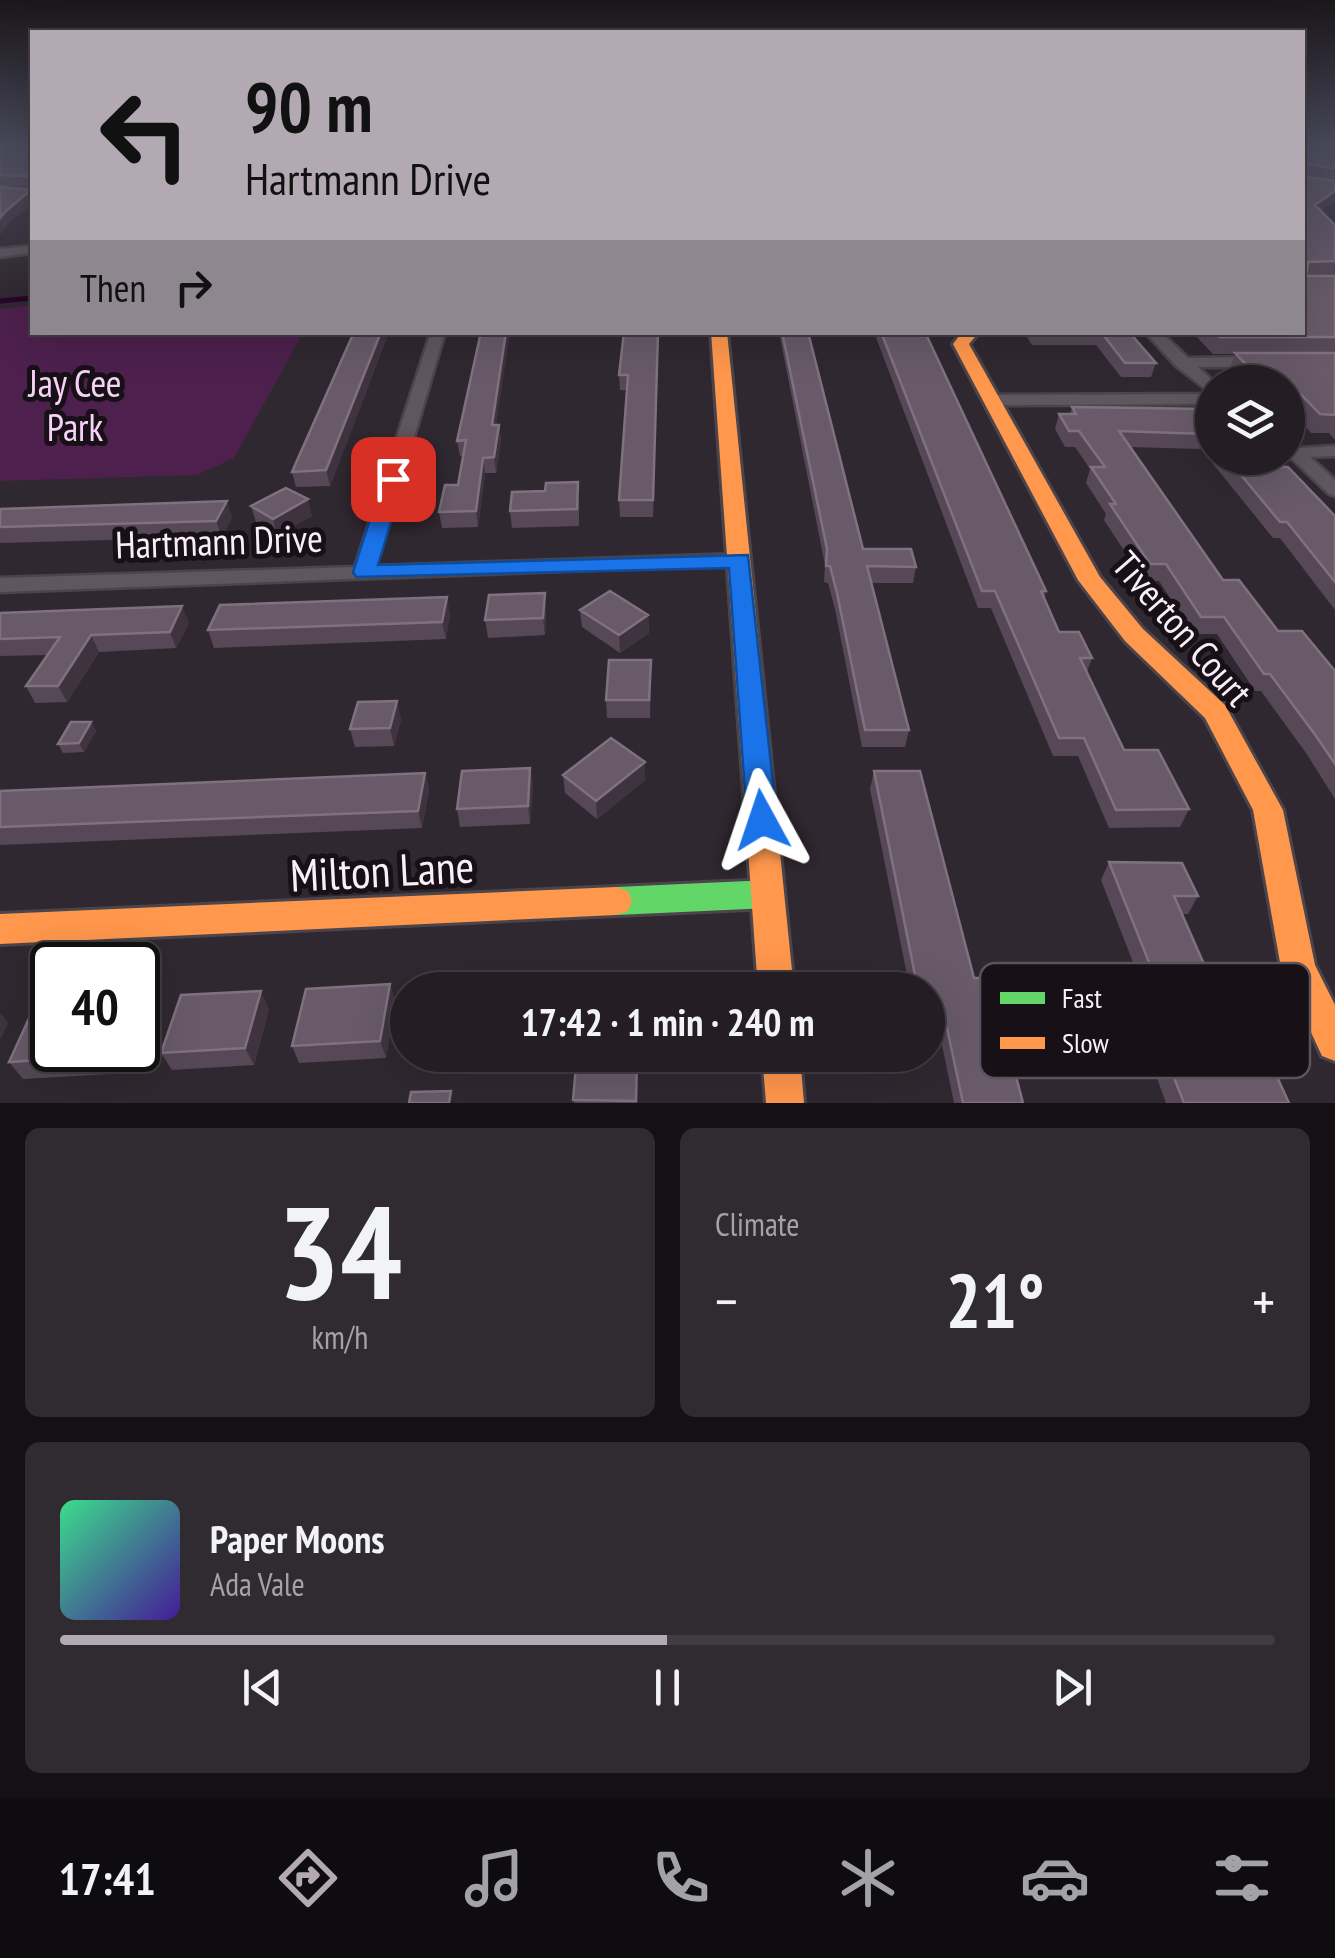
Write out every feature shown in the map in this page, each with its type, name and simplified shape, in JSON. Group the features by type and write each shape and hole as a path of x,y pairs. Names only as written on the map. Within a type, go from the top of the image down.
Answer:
{"street":[{"path":"0,253 30,250"},
{"path":"364,572 437,335"},
{"path":"718,335 774,972"},
{"name":"Tiverton Court","path":"969,335 962,344 1090,580 1134,635 1215,712 1268,810 1297,963"},
{"path":"1155,335 1195,375"},
{"path":"1181,363 1277,362"},
{"path":"991,400 1195,399"},
{"path":"1305,450 1335,451"},
{"path":"1305,462 1335,490"},
{"name":"Hartmann Drive","path":"0,585 740,560"},
{"name":"Milton Lane","path":"0,929 768,894"},
{"name":"Tiverton Court","path":"1310,992 1335,1042"},
{"path":"783,1072 786,1103"}],"green space":[{"name":"Jay Cee Park","path":"30,305 30,335 302,335 234,458 197,475 0,481 0,309"}],"building":[{"path":"0,195 24,195 6,211 0,218"},
{"path":"1305,195 1329,195 1315,205 1335,225 1335,261 1308,262 1306,276 1335,276 1335,337 1219,337 1305,335"},
{"path":"353,335 380,335 326,470 292,472"},
{"path":"480,335 506,335 492,425 499,425 494,457 483,458 476,511 439,512 445,485 458,485 466,440 457,441"},
{"path":"624,335 658,335 653,500 619,500 628,375 619,375"},
{"path":"783,335 809,335 863,549 911,549 916,567 867,566 909,730 865,730 837,593 830,566 826,566 827,549"},
{"path":"882,335 926,335 1046,591 1041,591 1059,632 1079,632 1092,658 1080,658 1124,750 1158,750 1189,809 1116,810 1084,738 1059,738 995,591 982,591"},
{"path":"1103,335 1132,335 1156,363 1125,363"},
{"path":"1235,353 1335,353 1335,415 1320,414 1305,399 1305,365 1247,365"},
{"path":"1072,407 1195,409 1195,434 1119,431 1223,580 1239,580 1278,631 1302,631 1335,671 1335,764 1224,617 1201,617 1166,564 1150,564 1091,467 1105,467 1079,431 1069,431 1059,414 1076,414"},
{"path":"1241,475 1296,475 1335,516 1335,582 1287,522 1280,522"},
{"path":"578,482 577,509 510,511 512,492 545,491 546,483"},
{"path":"286,488 308,499 273,519 251,506"},
{"path":"227,501 216,521 0,527 0,509"},
{"path":"610,591 648,615 619,635 580,610"},
{"path":"545,593 543,618 485,620 489,595"},
{"path":"447,597 442,622 208,630 220,605"},
{"path":"182,606 170,632 91,635 58,686 26,686 60,637 0,639 0,613"},
{"path":"609,660 651,660 649,700 606,700"},
{"path":"397,701 390,728 350,729 358,702"},
{"path":"71,722 91,722 79,743 58,744"},
{"path":"611,738 645,762 596,801 563,775"},
{"path":"530,768 528,806 457,809 462,771"},
{"path":"874,771 920,771 974,978 980,978 980,1078 1016,1078 1023,1103 963,1103 947,1028 945,972 914,972"},
{"path":"425,773 418,811 0,827 0,791"},
{"path":"1109,862 1182,863 1198,896 1174,896 1203,963 1149,963"},
{"path":"390,984 380,1041 292,1046 306,989"},
{"path":"261,991 245,1048 161,1053 181,995"},
{"path":"30,1016 30,1061 9,1062"},
{"path":"575,1072 637,1072 636,1101 573,1100"},
{"path":"1174,1078 1278,1078 1289,1103 1184,1103"},
{"path":"451,1091 449,1103 409,1103 411,1092"}],"waterway":[{"path":"0,301 30,298"}],"traffic: fast":[{"path":"616,901 768,894"}],"traffic: slow":[{"path":"719,335 774,972"},
{"path":"968,335 961,344 1090,580 1134,635 1215,712 1268,810 1297,963"},
{"path":"0,929 616,901"},
{"path":"1310,992 1335,1043"},
{"path":"782,1072 785,1103"}],"route":[{"path":"393,479 364,572 740,560 762,820"}]}
